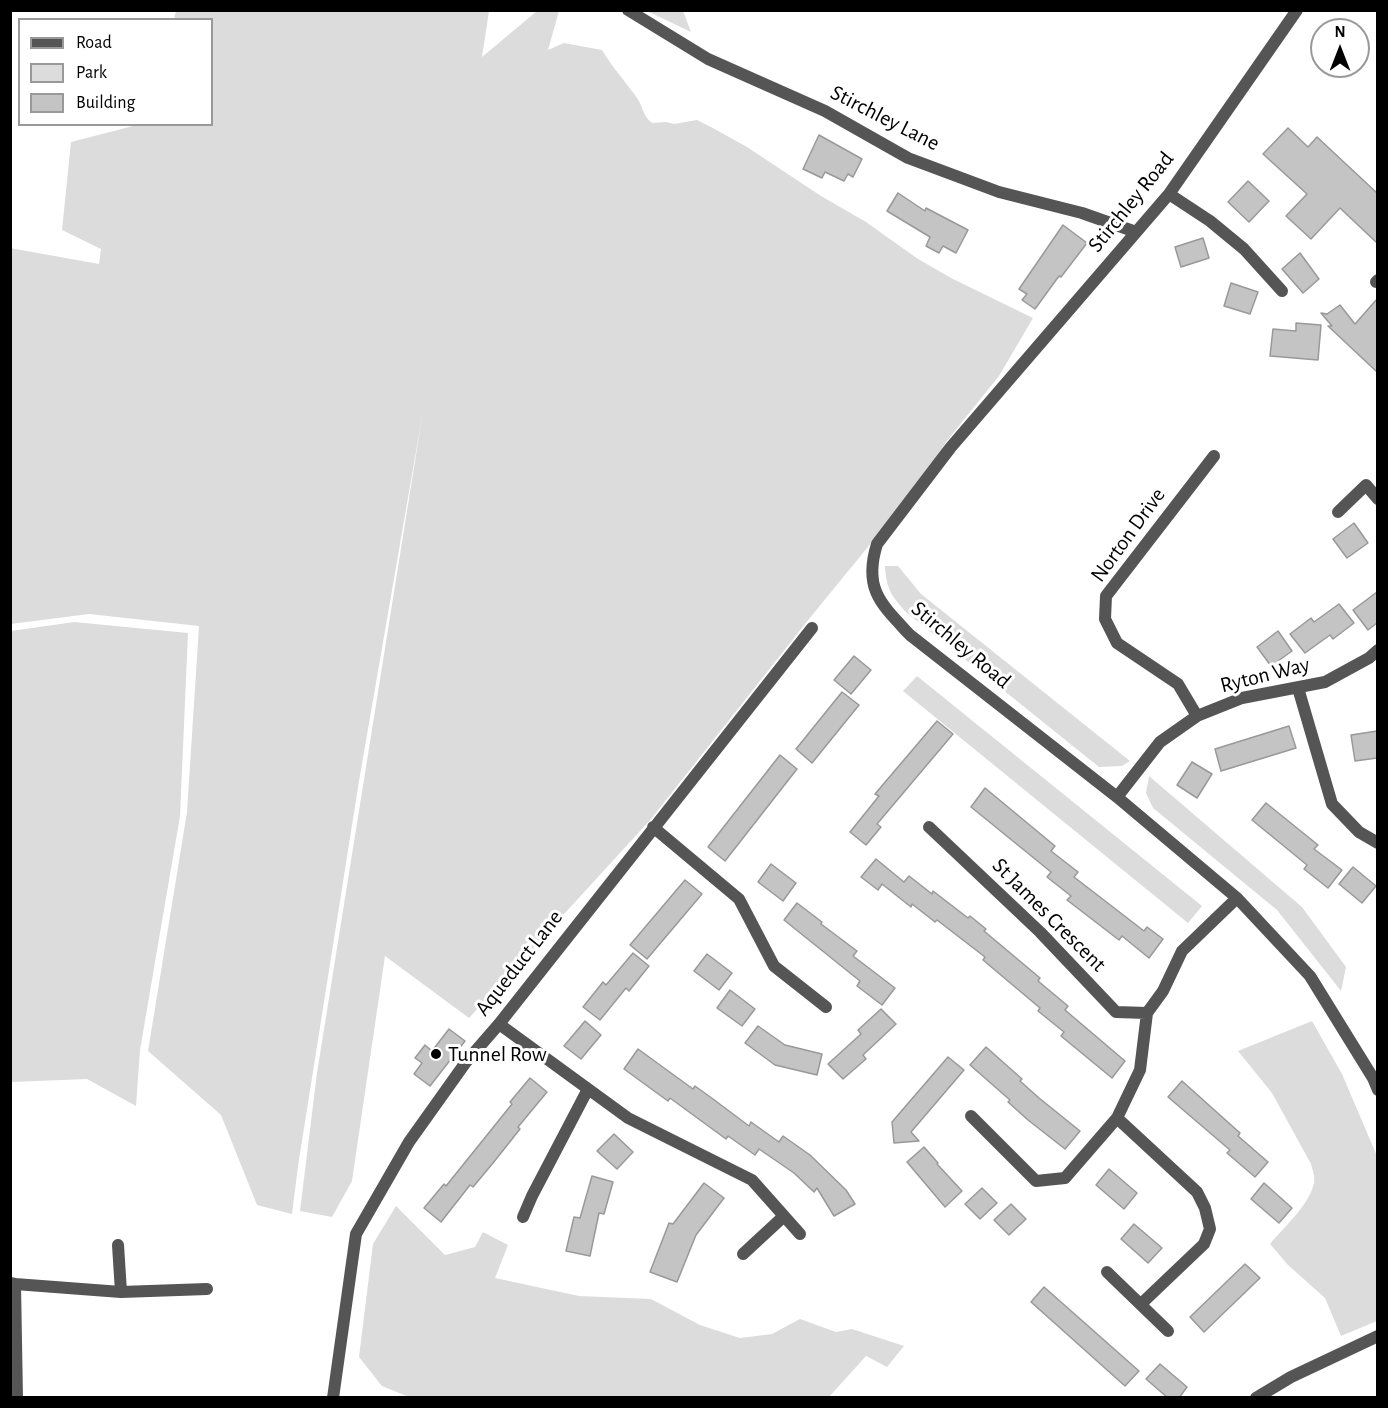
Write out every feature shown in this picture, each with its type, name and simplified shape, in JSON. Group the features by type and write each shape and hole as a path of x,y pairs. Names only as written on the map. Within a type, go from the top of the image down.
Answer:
{"street":[{"name":"Stirchley Lane","path":"628,10 708,59 825,111 908,158 999,192 1082,213 1136,232"},
{"name":"Stirchley Road","path":"1297,10 1169,194 951,447 877,544 872,562 873,585 882,604 910,635 1117,797 1237,898 1310,976 1376,1081"},
{"path":"1169,194 1210,221 1244,249 1282,291"},
{"name":"Norton Drive","path":"1197,716 1178,684 1117,643 1106,620 1106,596 1214,456"},
{"path":"1338,512 1366,485 1377,499"},
{"name":"Aqueduct Lane","path":"333,1398 346,1291 356,1234 409,1142 466,1062 499,1024 812,628"},
{"name":"Ryton Way","path":"1117,797 1160,742 1197,716 1242,698 1325,682 1369,658 1377,650"},
{"path":"1298,688 1332,804 1359,832 1377,843"},
{"path":"653,827 739,899 774,966 826,1006"},
{"name":"St James Crescent","path":"929,827 1040,932 1116,1012 1147,1013"},
{"path":"971,1116 1036,1181 1065,1178 1117,1119 1140,1070 1147,1013 1163,991 1182,951 1237,898"},
{"path":"499,1024 628,1118 752,1180 800,1234"},
{"path":"523,1217 588,1089"},
{"path":"1117,1119 1197,1192 1205,1208 1210,1229 1204,1244 1141,1304"},
{"path":"743,1254 783,1217"},
{"path":"118,1245 121,1292"},
{"path":"1107,1272 1168,1331"},
{"path":"17,1398 13,1283 121,1292 207,1289"},
{"path":"1256,1398 1291,1377 1377,1336"}],"green space":[{"path":"176,11 489,11 482,57 537,11 559,11 548,50 564,43 602,50 652,123 674,124 697,120 711,127 866,222 918,259 953,279 1033,318 999,376 946,442 925,477 651,819 469,1018 385,956 352,1181 332,1217 300,1211 317,1073 423,411 359,781 292,1214 257,1205 221,1115 148,1051 187,812 199,626 89,614 11,624 10,248 99,264 101,249 62,230 71,142 133,126 213,126 213,18 174,18"},
{"path":"646,11 683,11 691,32 649,12"},
{"path":"885,566 898,566 921,594 1130,761 1122,766 1099,767 906,612 891,592"},
{"path":"74,622 188,633 180,816 140,1050 136,1106 87,1079 11,1082 11,631"},
{"path":"917,676 1202,906 1188,923 903,691"},
{"path":"1149,776 1302,907 1346,967 1341,991 1277,910 1153,808 1146,793"},
{"path":"1312,1021 1342,1074 1377,1156 1377,1321 1341,1336 1325,1298 1288,1265 1270,1244 1310,1195 1314,1175 1311,1164 1272,1093 1238,1051"},
{"path":"396,1206 445,1255 475,1247 483,1232 508,1245 495,1278 579,1296 651,1299 700,1325 740,1338 772,1334 800,1319 836,1332 852,1329 904,1346 887,1367 866,1356 829,1397 409,1397 382,1386 359,1357 373,1244"}],"building":[{"path":"1288,128 1308,147 1317,137 1377,193 1377,243 1340,208 1311,239 1286,216 1307,194 1263,154"},
{"path":"819,135 862,159 853,177 848,174 844,181 825,172 822,178 803,169"},
{"path":"1248,181 1269,201 1249,222 1228,202"},
{"path":"898,193 925,211 926,208 968,230 956,253 943,246 939,253 926,246 930,237 887,211"},
{"path":"1063,225 1087,243 1035,309 1022,300 1027,294 1019,289"},
{"path":"1203,238 1209,258 1181,267 1175,247"},
{"path":"1300,253 1319,279 1303,293 1282,269"},
{"path":"1231,283 1258,292 1250,314 1224,306"},
{"path":"1377,299 1377,372 1328,326 1332,326 1321,313 1327,314 1340,305 1355,324"},
{"path":"1296,323 1321,325 1318,360 1270,356 1273,329 1296,331"},
{"path":"1354,523 1368,543 1347,558 1333,539"},
{"path":"1377,592 1377,623 1368,630 1353,610"},
{"path":"1339,604 1354,623 1333,639 1330,635 1305,653 1290,634 1311,618 1314,622"},
{"path":"1278,631 1292,651 1271,666 1257,647"},
{"path":"854,656 871,670 851,694 834,680"},
{"path":"842,692 859,705 812,763 796,749"},
{"path":"937,721 953,734 877,824 881,827 866,845 850,832 879,796 875,794"},
{"path":"1289,726 1296,748 1221,771 1215,749"},
{"path":"1377,731 1377,758 1355,761 1351,735"},
{"path":"780,755 797,769 725,861 708,847"},
{"path":"1192,762 1212,774 1197,798 1177,785"},
{"path":"985,788 1055,846 1051,851 1078,872 1074,877 1144,931 1147,927 1163,939 1149,958 1122,936 1119,940 1067,900 1071,896 1047,877 1051,872 971,807"},
{"path":"1266,803 1318,845 1314,849 1342,870 1328,888 1304,869 1307,865 1252,820"},
{"path":"876,859 904,882 909,876 968,918 970,916 986,929 984,931 1040,978 1038,981 1068,1006 1065,1010 1125,1061 1112,1078 1061,1036 1064,1032 1038,1011 1040,1008 983,960 985,957 937,920 935,922 912,904 911,907 882,884 878,890 861,877"},
{"path":"771,864 796,883 783,901 758,882"},
{"path":"1353,867 1376,886 1362,903 1339,884"},
{"path":"685,880 702,894 647,959 630,945"},
{"path":"797,903 857,951 853,956 895,988 882,1005 857,986 860,981 784,920"},
{"path":"633,953 649,966 629,991 626,988 600,1020 583,1007 603,982 606,985"},
{"path":"707,954 732,973 719,990 694,971"},
{"path":"730,990 755,1009 742,1026 717,1008"},
{"path":"881,1009 896,1024 863,1055 866,1059 843,1079 828,1064 861,1034 858,1030"},
{"path":"585,1021 601,1035 581,1059 564,1046"},
{"path":"758,1026 785,1045 822,1054 817,1075 775,1065 745,1043"},
{"name":"Tunnel Row","path":"449,1029 465,1041 430,1086 414,1074 422,1063 415,1058 425,1045 432,1051"},
{"path":"986,1047 1022,1079 1020,1081 1039,1098 1080,1131 1065,1149 1028,1120 1008,1102 1010,1100 970,1065"},
{"path":"638,1049 693,1089 695,1086 749,1126 751,1122 779,1142 783,1136 810,1155 846,1190 855,1204 834,1216 817,1188 814,1192 794,1173 759,1149 755,1155 728,1136 726,1139 670,1098 668,1101 624,1069"},
{"path":"948,1057 964,1070 911,1132 919,1141 894,1143 892,1122"},
{"path":"530,1078 547,1092 518,1127 520,1129 493,1163 473,1187 470,1185 441,1222 424,1208 444,1184 446,1186"},
{"path":"1182,1081 1240,1133 1238,1136 1268,1162 1255,1177 1227,1153 1230,1150 1168,1097"},
{"path":"614,1134 633,1152 617,1169 597,1151"},
{"path":"924,1147 962,1191 945,1207 907,1162"},
{"path":"1109,1169 1137,1193 1124,1209 1096,1185"},
{"path":"592,1176 613,1182 604,1214 599,1213 590,1256 566,1251 574,1217 580,1218"},
{"path":"704,1183 724,1198 696,1235 677,1282 650,1272 669,1223 673,1224"},
{"path":"1264,1183 1292,1208 1279,1223 1251,1199"},
{"path":"982,1188 997,1203 980,1219 965,1204"},
{"path":"1011,1204 1026,1219 1009,1235 994,1220"},
{"path":"1134,1224 1162,1248 1148,1263 1121,1239"},
{"path":"1245,1264 1260,1278 1204,1332 1190,1317"},
{"path":"1044,1287 1139,1371 1125,1386 1031,1302"},
{"path":"1160,1364 1187,1387 1179,1398 1168,1398 1146,1379"}],"place":[{"name":"Tunnel Row","path":"436,1054"}]}
